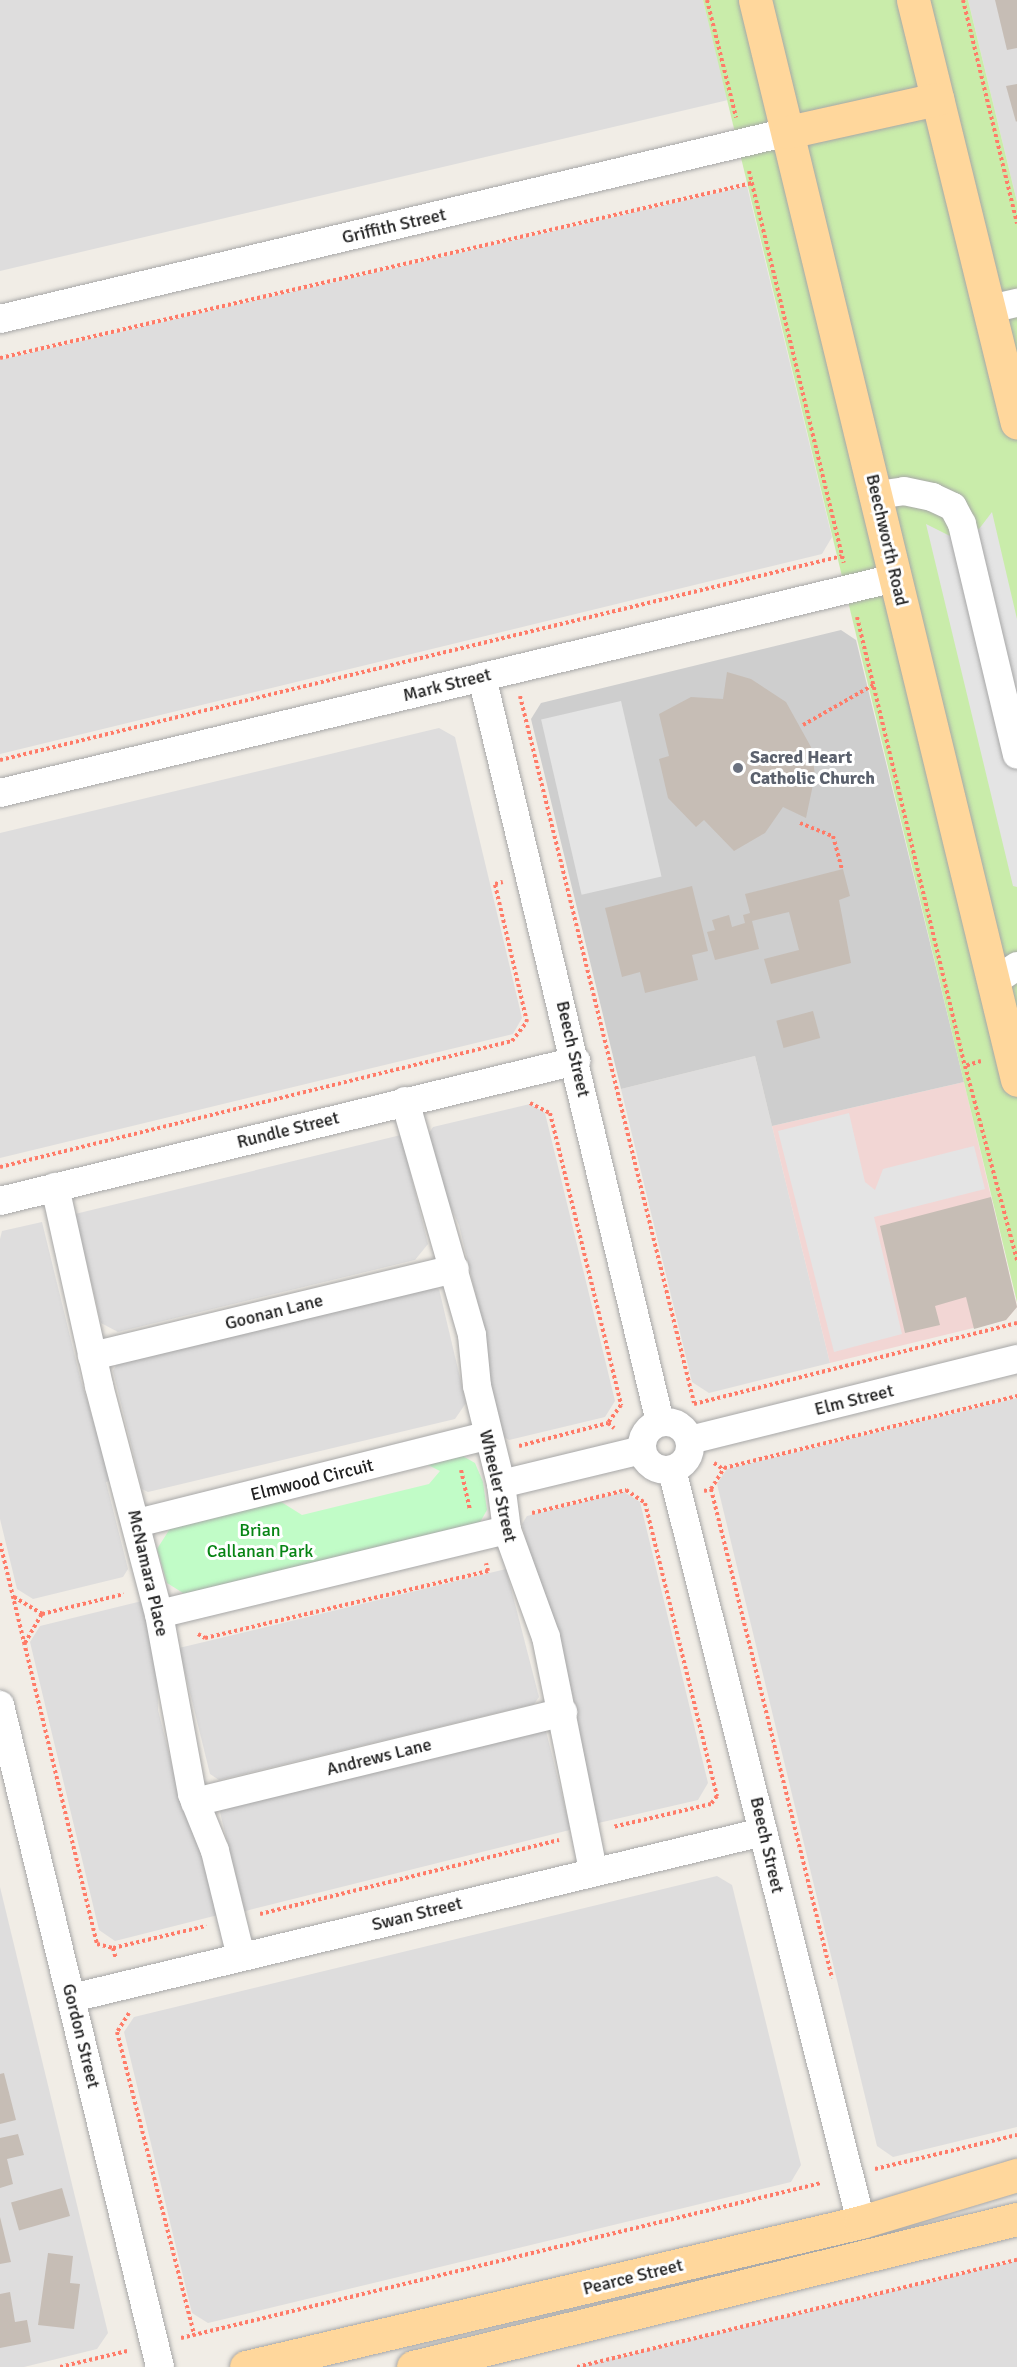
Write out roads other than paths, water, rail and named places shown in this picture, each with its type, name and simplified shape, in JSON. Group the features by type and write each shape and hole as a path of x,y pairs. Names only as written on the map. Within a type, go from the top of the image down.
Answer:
{"main road":[{"name":"Beechworth Road","path":"755,0 877,495 895,578 1006,973 1014,1066"},
{"path":"913,0 937,99 1003,306 1017,422"},
{"path":"788,132 937,99"},
{"name":"Pearce Street","path":"246,2367 395,2334 861,2222 1017,2175"},
{"name":"Pearce Street","path":"413,2367 869,2253 1017,2219"},
{"path":"861,2222 869,2253"},
{"path":"395,2334 404,2367"}],"street":[{"name":"Griffith Street","path":"0,319 788,132"},
{"path":"877,495 904,491 932,497 953,507 962,524 1017,755"},
{"name":"Mark Street","path":"0,794 895,578"},
{"name":"Beech Street","path":"483,677 660,1422"},
{"name":"Rundle Street","path":"0,1201 576,1061"},
{"name":"Wheeler Street","path":"405,1101 455,1269 474,1345 488,1445 501,1484 506,1525 546,1637 563,1712 568,1760 593,1871"},
{"name":"McNamara Place","path":"55,1187 92,1356 158,1610 174,1714 195,1802 215,1851 241,1957"},
{"name":"Goonan Lane","path":"92,1356 455,1269"},
{"name":"Elm Street","path":"690,1440 1017,1359"},
{"path":"501,1484 633,1452 647,1430 660,1422 677,1424 690,1440 688,1456 672,1470 652,1466 633,1452"},
{"name":"Elmwood Circuit","path":"137,1523 456,1444 488,1445"},
{"name":"Beech Street","path":"672,1470 861,2222"},
{"path":"158,1610 478,1537 506,1525"},
{"name":"Gordon Street","path":"0,1705 157,2356"},
{"name":"Andrews Lane","path":"195,1802 563,1712"},
{"name":"Swan Street","path":"72,1998 763,1832"}],"place":[{"name":"Sacred Heart Catholic Church","path":"738,768"}],"park label":[{"name":"Brian Callanan Park","path":"260,1541"}]}
